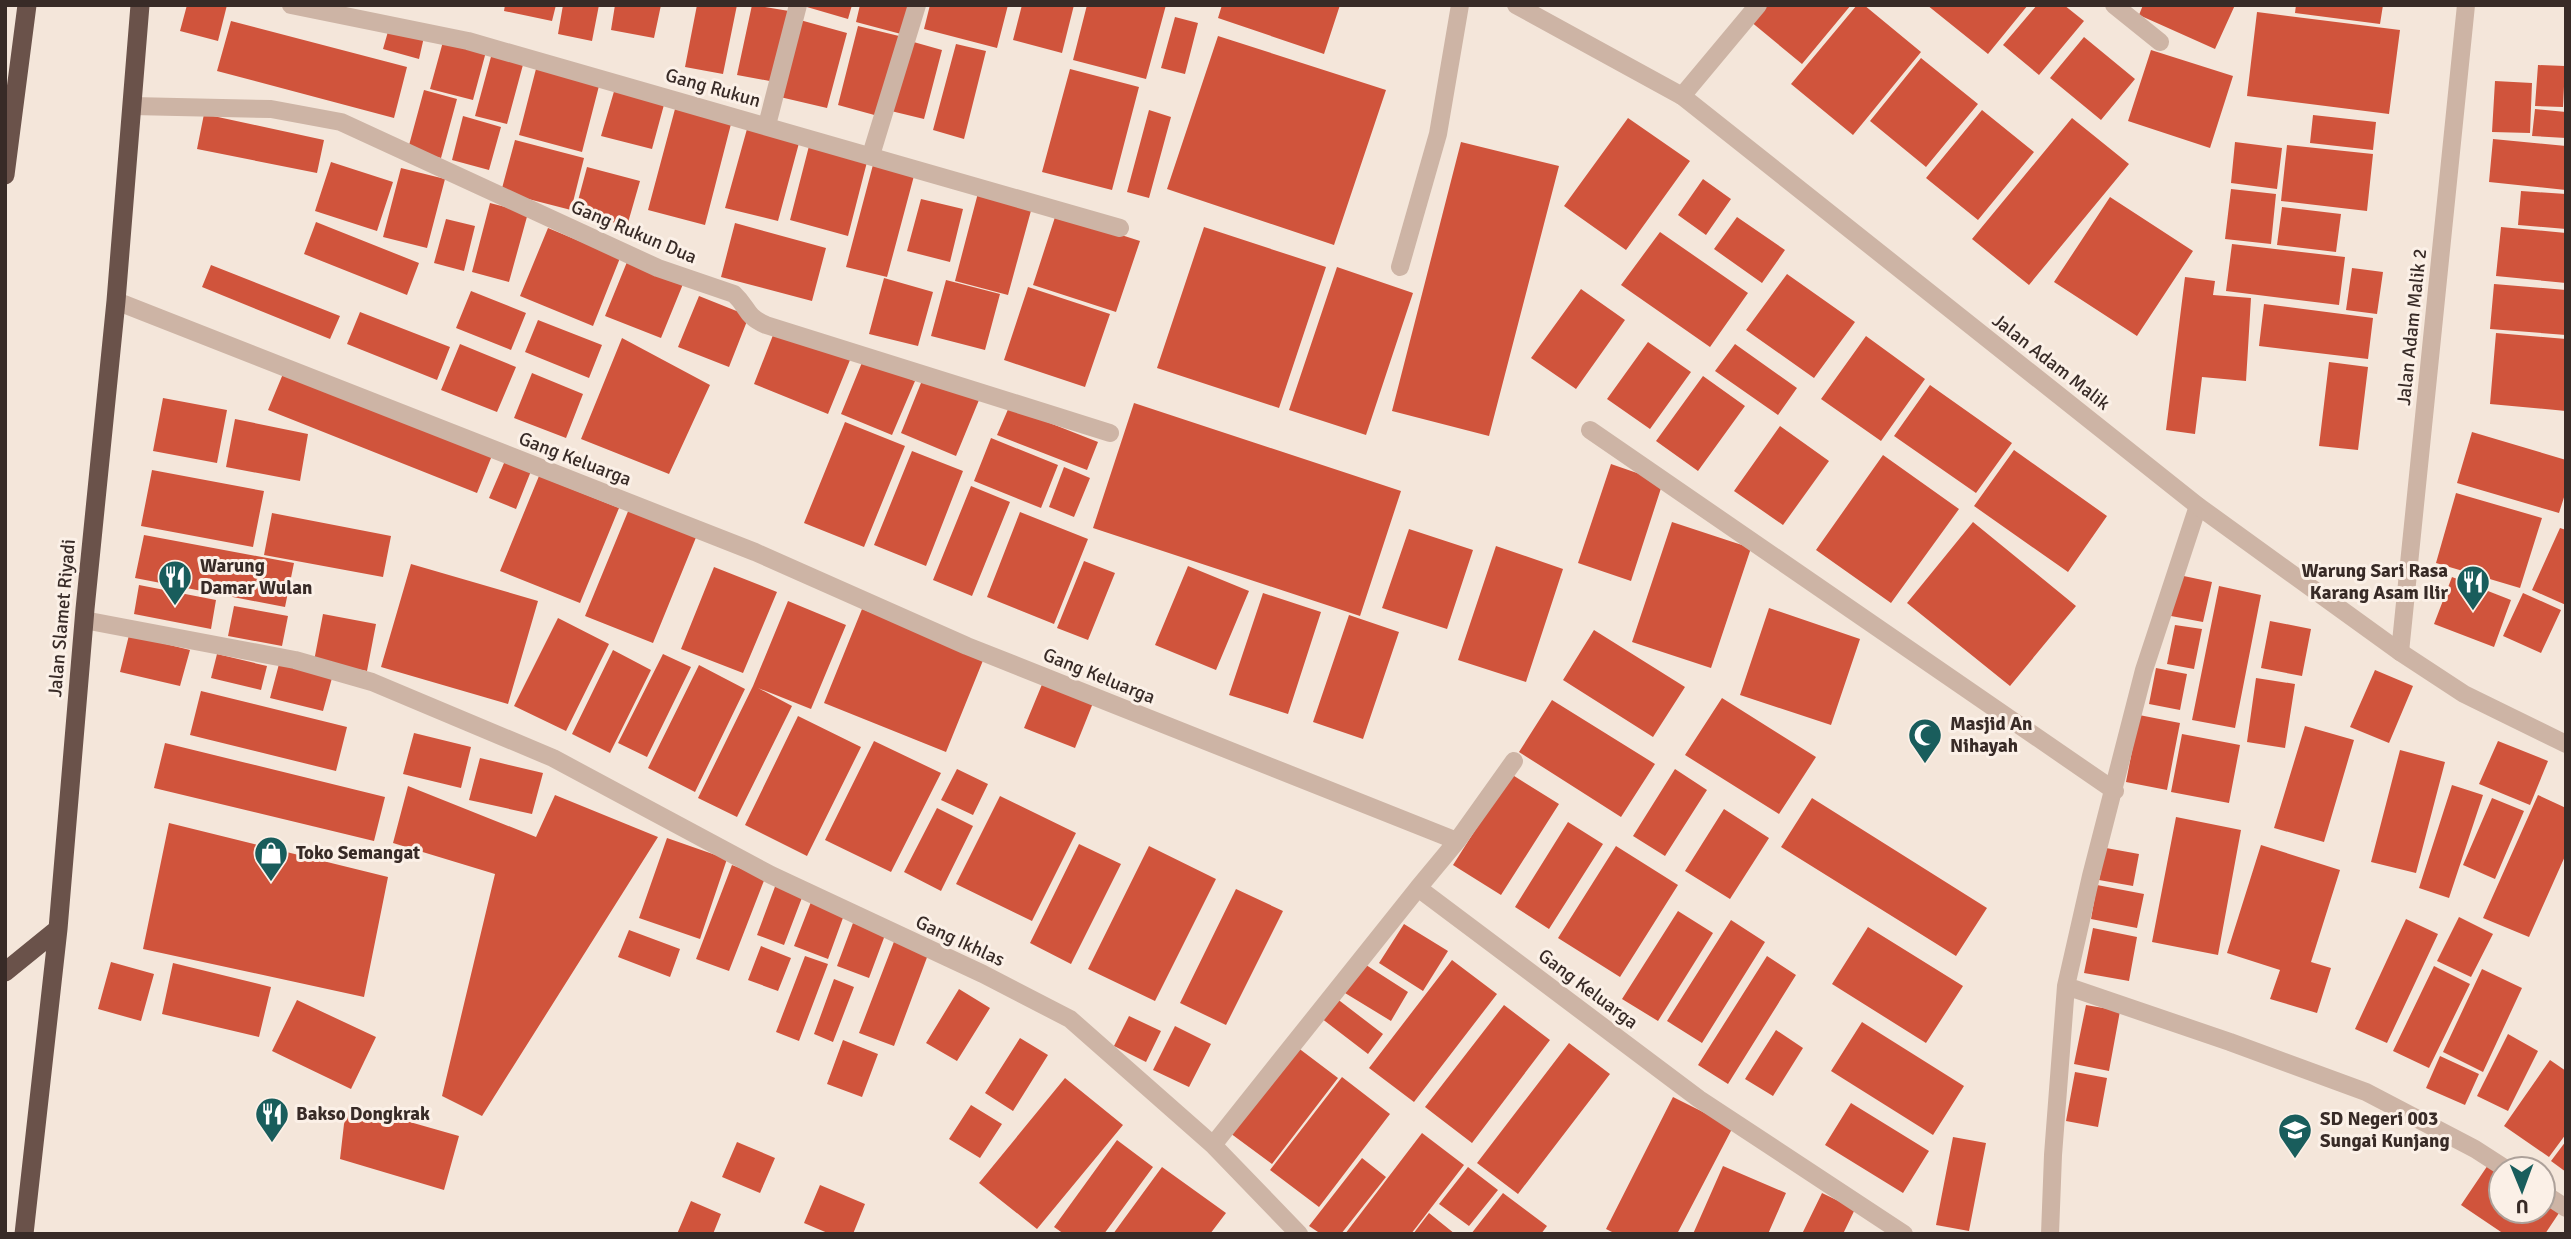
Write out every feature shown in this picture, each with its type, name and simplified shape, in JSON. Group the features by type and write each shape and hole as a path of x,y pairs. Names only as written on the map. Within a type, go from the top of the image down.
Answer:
{"highway":[{"path":"5,175 27,5"},
{"name":"Jalan Slamet Riyadi","path":"24,1234 58,929 84,620 116,301 140,5"},
{"path":"5,972 58,929"}],"street":[{"name":"Gang Rukun","path":"291,5 468,41 1120,228"},
{"path":"767,125 798,5"},
{"path":"872,155 917,5"},
{"path":"1400,267 1438,134 1460,5"},
{"name":"Jalan Adam Malik","path":"1516,5 1682,96 2198,506 2400,653 2464,694 2566,744"},
{"path":"1682,96 1758,5"},
{"path":"2114,5 2160,42"},
{"name":"Jalan Adam Malik 2","path":"2400,653 2466,5"},
{"name":"Gang Rukun Dua","path":"132,106 271,109 341,122 657,268 734,294 747,313 766,325 1110,433"},
{"name":"Gang Keluarga","path":"116,301 755,552 967,646 1457,841"},
{"path":"1590,430 2115,791"},
{"path":"2050,1234 2066,986 2144,670 2198,506"},
{"name":"Gang Ikhlas","path":"84,620 282,657 372,682 553,758 771,875 983,974 1070,1019 1213,1145 1299,1234"},
{"path":"1213,1145 1457,841 1514,761"},
{"name":"Gang Keluarga","path":"1418,888 1699,1099 1904,1234"},
{"path":"2066,986 2366,1092 2487,1157"}],"building":[{"path":"187,5 227,5 218,41 180,31"},
{"path":"505,5 556,5 552,21 504,11"},
{"path":"563,5 599,5 592,41 558,34"},
{"path":"615,5 661,5 654,38 611,30"},
{"path":"697,5 737,5 723,74 685,67"},
{"path":"752,5 789,11 775,82 737,75"},
{"path":"800,5 852,5 848,19"},
{"path":"860,5 909,5 901,34 856,22"},
{"path":"930,5 1008,5 997,48 924,29"},
{"path":"1022,5 1074,5 1062,53 1013,40"},
{"path":"1087,5 1166,5 1146,79 1073,60"},
{"path":"1222,5 1340,5 1324,54 1218,18"},
{"path":"1764,5 1851,5 1802,64 1750,21"},
{"path":"1857,5 1864,5 1921,52 1853,135 1791,84"},
{"path":"1927,5 2028,5 1988,54"},
{"path":"2037,5 2064,5 2084,21 2039,75 2003,45"},
{"path":"2143,5 2235,5 2215,49 2139,15"},
{"path":"2296,5 2383,5 2380,24 2295,13"},
{"path":"2257,12 2400,30 2389,114 2247,96"},
{"path":"1175,17 1198,23 1185,74 1161,68"},
{"path":"800,20 847,33 827,108 780,97"},
{"path":"231,21 407,67 394,118 217,71"},
{"path":"858,26 899,36 878,116 838,105"},
{"path":"389,28 424,37 419,59 383,49"},
{"path":"1218,36 1386,90 1334,245 1167,189"},
{"path":"2084,37 2135,79 2101,120 2050,78"},
{"path":"444,38 487,48 473,100 430,89"},
{"path":"910,41 942,50 924,119 891,111"},
{"path":"956,44 986,51 964,139 933,130"},
{"path":"2151,50 2233,76 2210,148 2128,121"},
{"path":"492,53 524,61 507,124 475,116"},
{"path":"1921,58 1978,104 1926,167 1870,121"},
{"path":"537,65 600,82 582,152 519,135"},
{"path":"2538,65 2565,66 2563,107 2535,106"},
{"path":"1070,69 1139,87 1112,190 1042,172"},
{"path":"2495,81 2532,83 2530,133 2492,132"},
{"path":"615,88 665,101 652,149 601,136"},
{"path":"424,90 457,99 441,158 408,149"},
{"path":"675,109 731,124 705,225 648,210"},
{"path":"2535,109 2566,112 2566,138 2532,136"},
{"path":"1149,110 1171,117 1149,198 1127,192"},
{"path":"1982,110 2034,152 1978,220 1926,178"},
{"path":"204,114 324,140 317,173 197,149"},
{"path":"2313,115 2376,122 2373,150 2310,143"},
{"path":"463,116 501,127 489,170 452,160"},
{"path":"1628,118 1690,161 1626,250 1564,206"},
{"path":"2072,118 2129,164 2029,285 1972,239"},
{"path":"747,129 799,143 778,221 725,208"},
{"path":"2493,139 2566,146 2566,190 2489,182"},
{"path":"515,140 584,158 571,210 501,192"},
{"path":"1461,142 1559,166 1489,436 1392,411"},
{"path":"2235,142 2282,148 2277,189 2231,183"},
{"path":"2287,145 2373,154 2367,211 2281,201"},
{"path":"809,146 867,162 848,236 790,220"},
{"path":"874,161 915,172 887,277 846,267"},
{"path":"331,162 393,182 377,231 315,211"},
{"path":"587,167 640,181 627,226 575,212"},
{"path":"401,168 445,179 427,248 383,237"},
{"path":"1703,179 1731,199 1706,235 1678,215"},
{"path":"2231,189 2276,194 2271,244 2225,239"},
{"path":"2521,191 2566,194 2566,229 2518,225"},
{"path":"978,193 1032,207 1008,295 955,281"},
{"path":"2110,197 2193,251 2137,336 2054,282"},
{"path":"921,199 963,209 950,262 907,251"},
{"path":"490,203 528,213 509,282 472,272"},
{"path":"2282,207 2341,214 2336,252 2277,245"},
{"path":"1056,214 1140,241 1116,312 1033,285"},
{"path":"1737,217 1785,250 1762,283 1714,249"},
{"path":"446,219 475,226 464,271 434,263"},
{"path":"316,222 419,263 407,295 304,254"},
{"path":"735,223 826,248 812,301 721,277"},
{"path":"1204,227 1326,267 1279,408 1157,368"},
{"path":"2501,227 2566,233 2566,283 2496,276"},
{"path":"548,228 620,258 593,326 520,296"},
{"path":"1660,232 1748,293 1710,347 1621,285"},
{"path":"2232,244 2345,257 2339,305 2226,291"},
{"path":"627,262 683,284 661,338 605,316"},
{"path":"211,265 340,316 330,339 202,287"},
{"path":"1337,267 1413,293 1366,435 1289,410"},
{"path":"2352,268 2383,272 2377,314 2346,310"},
{"path":"1787,274 1855,322 1814,378 1746,330"},
{"path":"2185,277 2215,281 2213,295 2251,298 2246,381 2202,377 2195,434 2166,430"},
{"path":"884,278 933,292 918,346 869,334"},
{"path":"946,280 1000,294 985,350 931,336"},
{"path":"2494,284 2566,290 2566,335 2490,329"},
{"path":"1028,287 1110,314 1085,387 1004,360"},
{"path":"1581,289 1625,320 1576,389 1531,358"},
{"path":"471,291 526,313 511,350 456,328"},
{"path":"699,296 749,316 729,367 678,347"},
{"path":"2264,304 2373,318 2368,359 2259,346"},
{"path":"360,312 450,347 437,380 347,344"},
{"path":"538,320 602,345 589,378 525,352"},
{"path":"775,330 850,360 828,414 754,384"},
{"path":"2496,333 2566,339 2566,411 2490,404"},
{"path":"1866,336 1925,379 1881,441 1821,399"},
{"path":"622,338 710,385 669,474 581,439"},
{"path":"1648,342 1691,372 1650,429 1607,399"},
{"path":"460,344 516,367 497,412 441,390"},
{"path":"1735,344 1797,388 1778,415 1715,371"},
{"path":"863,360 915,381 892,435 841,414"},
{"path":"2329,362 2368,367 2358,450 2319,446"},
{"path":"285,369 493,453 477,493 268,410"},
{"path":"532,373 583,394 566,438 514,418"},
{"path":"1703,376 1745,406 1698,471 1656,441"},
{"path":"923,378 979,400 956,456 901,433"},
{"path":"1930,385 2012,443 1976,493 1894,436"},
{"path":"163,398 227,410 217,463 153,451"},
{"path":"1134,403 1401,491 1360,616 1093,528"},
{"path":"1009,407 1098,442 1087,470 997,435"},
{"path":"235,419 308,434 300,481 226,467"},
{"path":"845,422 905,446 864,547 804,523"},
{"path":"1780,426 1829,461 1783,525 1734,491"},
{"path":"2472,432 2566,460 2566,491 2559,513 2457,483"},
{"path":"991,438 1058,465 1041,508 974,481"},
{"path":"2014,450 2107,516 2068,572 1974,506"},
{"path":"912,451 963,471 926,566 874,545"},
{"path":"1883,455 1959,509 1891,603 1816,550"},
{"path":"507,456 533,466 516,509 489,498"},
{"path":"1611,464 1663,482 1631,581 1578,563"},
{"path":"1064,467 1090,478 1074,517 1049,507"},
{"path":"152,470 264,491 253,547 141,526"},
{"path":"539,476 619,508 580,603 500,571"},
{"path":"971,486 1010,502 972,596 933,580"},
{"path":"2456,493 2542,518 2520,588 2436,563"},
{"path":"629,509 697,535 653,643 585,616"},
{"path":"1020,512 1088,539 1054,624 987,597"},
{"path":"272,513 391,536 383,577 264,555"},
{"path":"1672,522 1751,548 1711,668 1632,642"},
{"path":"1973,522 2076,606 2010,686 1907,603"},
{"path":"2560,528 2566,530 2566,605 2532,590"},
{"path":"1409,529 1473,550 1447,629 1382,608"},
{"path":"144,535 294,563 285,607 135,578"},
{"path":"1496,546 1563,569 1526,682 1458,660"},
{"path":"1084,561 1115,573 1088,640 1057,628"},
{"path":"411,564 538,601 508,704 381,667"},
{"path":"1188,566 1249,591 1216,670 1155,645"},
{"path":"714,567 777,592 743,673 681,649"},
{"path":"2179,575 2212,582 2203,622 2171,616"},
{"name":"Warung Sari Rasa Karang Asam Ilir","path":"2452,577 2511,600 2494,647 2434,624"},
{"name":"Warung Damar Wulan","path":"139,585 216,600 211,629 134,614"},
{"path":"2219,586 2261,595 2235,728 2192,720"},
{"path":"1263,593 1321,612 1288,714 1229,695"},
{"path":"2523,593 2561,610 2541,653 2503,636"},
{"path":"788,601 846,625 811,709 758,688 792,706 737,817 698,798 753,686"},
{"path":"234,606 288,616 282,646 228,636"},
{"path":"1769,608 1860,639 1831,725 1740,695"},
{"path":"862,609 984,658 946,752 824,703"},
{"path":"323,614 376,624 367,671 314,661"},
{"path":"1349,615 1399,632 1363,739 1313,722"},
{"path":"558,618 609,644 566,731 514,706"},
{"path":"2270,621 2311,629 2302,676 2261,668"},
{"path":"2175,625 2202,629 2194,669 2167,664"},
{"path":"1594,630 1685,687 1653,737 1563,680"},
{"path":"129,635 190,650 180,686 120,672"},
{"path":"613,650 651,670 610,753 572,734"},
{"path":"217,654 267,666 261,690 211,678"},
{"path":"663,654 691,667 647,757 618,743"},
{"path":"279,664 332,678 323,711 270,698"},
{"path":"699,665 745,689 695,792 648,768"},
{"path":"2156,668 2187,674 2180,710 2149,704"},
{"path":"2375,670 2413,686 2389,743 2350,727"},
{"path":"2256,678 2295,684 2285,748 2247,742"},
{"path":"1043,682 1093,703 1075,748 1024,728"},
{"path":"201,691 347,727 336,771 190,735"},
{"path":"1722,698 1816,757 1779,814 1685,755"},
{"path":"1552,700 1655,764 1621,817 1519,752"},
{"path":"2139,715 2180,723 2167,790 2126,782"},
{"path":"798,716 861,747 807,856 745,825"},
{"path":"2305,726 2354,740 2324,842 2274,828"},
{"path":"414,733 471,747 461,788 403,774"},
{"path":"2182,734 2240,745 2229,803 2171,792"},
{"path":"874,741 941,773 891,872 825,840"},
{"path":"2498,741 2548,761 2530,805 2479,784"},
{"path":"165,743 385,797 374,841 154,788"},
{"path":"2400,750 2445,762 2416,873 2371,862"},
{"path":"480,758 543,773 532,814 469,800"},
{"path":"957,769 988,784 973,815 941,800"},
{"path":"1675,769 1707,790 1665,856 1633,836"},
{"path":"1511,774 1559,804 1501,895 1453,865"},
{"path":"2452,785 2483,795 2449,898 2419,888"},
{"path":"408,786 536,837 555,795 658,837 482,1116 442,1096 495,874 393,843"},
{"path":"2538,795 2566,808 2566,854 2529,937 2483,918"},
{"path":"1000,796 1076,833 1032,921 956,884"},
{"path":"1812,798 1987,908 1956,956 1781,847"},
{"path":"2492,798 2524,811 2495,879 2463,865"},
{"path":"937,808 973,826 941,891 904,872"},
{"path":"1724,809 1769,838 1730,899 1685,871"},
{"path":"2176,817 2241,830 2218,955 2152,942"},
{"path":"1568,822 1603,844 1549,929 1515,907"},
{"path":"169,823 388,877 364,997 143,949"},
{"path":"667,838 727,859 700,939 639,918"},
{"path":"1079,844 1121,864 1071,964 1030,943"},
{"path":"2261,845 2340,870 2311,962 2331,968 2317,1013 2270,999 2280,970 2227,953"},
{"path":"1149,846 1216,879 1155,1001 1088,969"},
{"path":"1616,846 1678,885 1620,977 1558,938"},
{"path":"2106,848 2139,854 2133,886 2099,880"},
{"path":"732,865 765,878 729,971 696,959"},
{"path":"776,884 803,895 784,945 757,935"},
{"path":"2097,885 2144,894 2137,928 2091,919"},
{"path":"1236,889 1283,911 1226,1025 1180,1003"},
{"path":"811,902 844,915 828,959 794,946"},
{"path":"1678,911 1713,933 1658,1021 1622,999"},
{"path":"2459,917 2493,934 2471,977 2437,961"},
{"path":"2406,919 2438,934 2387,1043 2355,1029"},
{"path":"1731,920 1765,942 1702,1043 1667,1021"},
{"path":"853,923 885,935 869,978 837,966"},
{"path":"1404,924 1448,951 1423,991 1379,963"},
{"path":"1868,927 1963,986 1926,1043 1832,984"},
{"path":"2093,928 2137,937 2129,981 2084,973"},
{"path":"629,930 680,949 670,977 618,957"},
{"path":"895,939 929,952 894,1046 859,1033"},
{"path":"761,946 791,958 778,991 748,980"},
{"path":"805,956 828,964 799,1041 776,1032"},
{"path":"1767,956 1796,975 1728,1084 1698,1065"},
{"path":"1452,960 1497,994 1414,1102 1369,1068"},
{"path":"111,962 154,974 141,1021 98,1009"},
{"path":"173,963 271,987 259,1037 162,1014"},
{"path":"1363,963 1408,992 1391,1021 1345,993"},
{"path":"2434,966 2470,984 2429,1068 2393,1051"},
{"path":"2482,969 2522,988 2483,1072 2443,1052"},
{"path":"834,979 854,987 833,1042 814,1034"},
{"path":"959,989 990,1008 957,1061 926,1043"},
{"path":"1336,998 1383,1034 1368,1054 1321,1018"},
{"path":"297,1000 376,1037 351,1089 272,1051"},
{"path":"1504,1005 1550,1040 1472,1143 1425,1107"},
{"path":"2086,1005 2120,1011 2109,1071 2074,1064"},
{"path":"1129,1016 1161,1031 1146,1062 1114,1046"},
{"path":"1862,1022 1964,1086 1933,1135 1831,1071"},
{"path":"1175,1026 1211,1044 1189,1087 1153,1070"},
{"path":"1776,1030 1803,1048 1773,1096 1745,1079"},
{"path":"2508,1034 2538,1051 2508,1111 2477,1096"},
{"path":"1020,1038 1048,1055 1013,1111 985,1093"},
{"path":"843,1040 878,1054 862,1097 827,1084"},
{"path":"1569,1043 1610,1074 1518,1194 1477,1163"},
{"path":"1297,1047 1338,1078 1272,1164 1230,1133"},
{"path":"2440,1056 2479,1074 2465,1105 2426,1088"},
{"path":"2550,1060 2566,1071 2566,1134 2550,1155 2546,1155 2504,1126"},
{"path":"2075,1072 2107,1078 2098,1127 2066,1121"},
{"path":"1342,1077 1390,1114 1319,1207 1270,1170"},
{"path":"1065,1078 1123,1125 1037,1229 979,1183"},
{"path":"1673,1097 1733,1127 1677,1234 1616,1234 1606,1229"},
{"path":"1851,1103 1929,1151 1903,1193 1825,1145"},
{"path":"350,1105 459,1136 444,1190 340,1159 344,1124"},
{"path":"971,1105 1002,1124 980,1158 949,1139"},
{"path":"1422,1133 1464,1165 1411,1234 1345,1234"},
{"path":"1953,1137 1986,1143 1969,1231 1936,1225"},
{"path":"1117,1140 1153,1167 1104,1234 1064,1234 1054,1227"},
{"path":"2566,1141 2566,1172 2557,1165 2556,1155"},
{"path":"737,1142 775,1158 760,1193 722,1177"},
{"path":"1362,1158 1386,1177 1341,1234 1321,1234 1309,1226"},
{"path":"1723,1166 1786,1193 1768,1234 1693,1234"},
{"path":"2487,1166 2487,1223 2461,1205"},
{"path":"1162,1167 1226,1213 1210,1234 1113,1234"},
{"path":"1468,1167 1498,1190 1469,1226 1439,1204"},
{"path":"820,1185 865,1204 853,1234 830,1234 804,1223"},
{"path":"1503,1193 1547,1226 1541,1234 1471,1234"},
{"path":"1822,1193 1855,1209 1843,1234 1802,1234"},
{"path":"691,1201 721,1214 713,1234 677,1234"},
{"path":"1429,1213 1455,1234 1413,1234"},
{"path":"2491,1225 2551,1225 2545,1234 2504,1234"}],"place":[{"name":"Warung Damar Wulan","path":"175,607"},
{"name":"Warung Sari Rasa Karang Asam Ilir","path":"2473,612"},
{"name":"Masjid An Nihayah","path":"1925,765"},
{"name":"Toko Semangat","path":"271,883"},
{"name":"Bakso Dongkrak","path":"272,1144"},
{"name":"SD Negeri 003 Sungai Kunjang","path":"2295,1160"}]}
